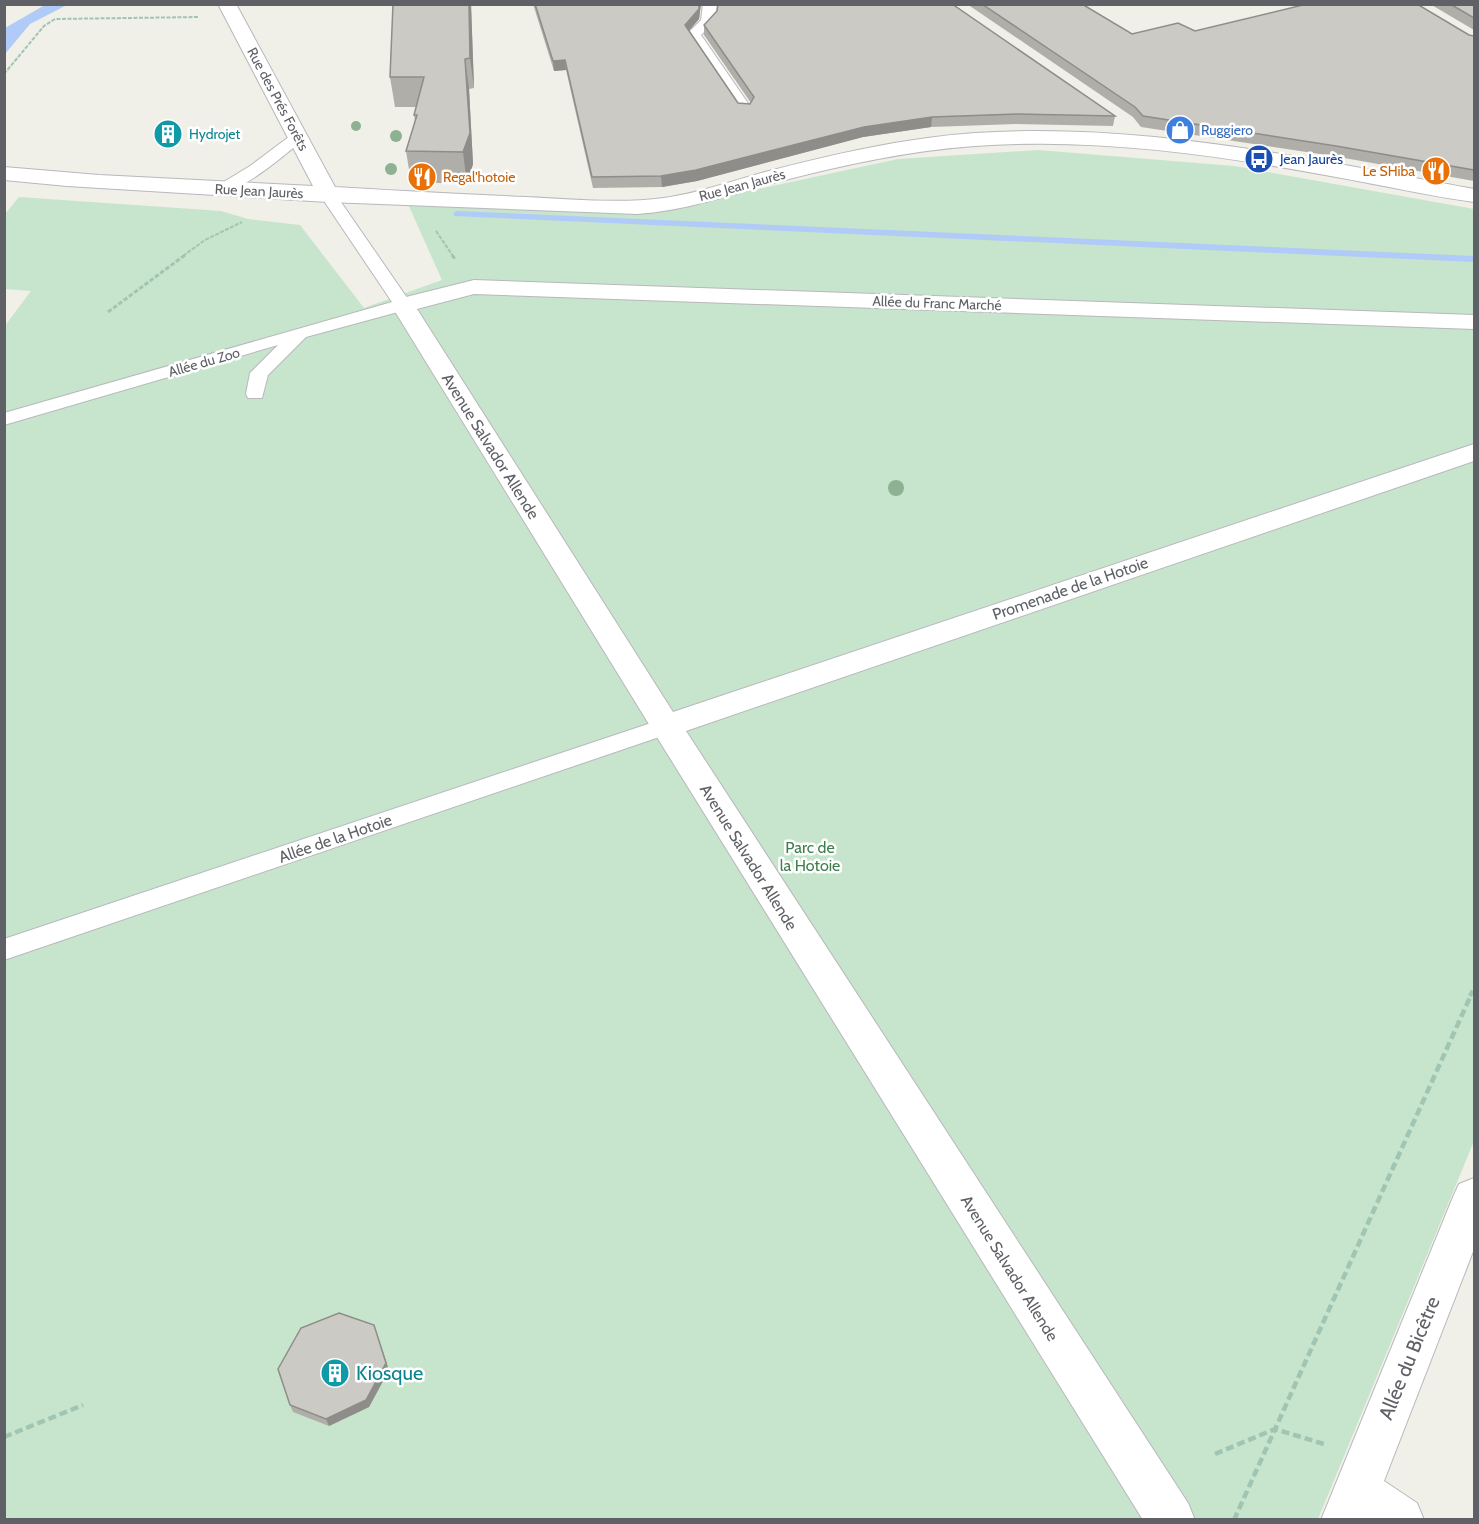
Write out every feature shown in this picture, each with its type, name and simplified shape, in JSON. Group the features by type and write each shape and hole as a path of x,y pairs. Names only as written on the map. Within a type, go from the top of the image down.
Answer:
{"street":[{"name":"Rue des Prés Forêts","path":"228,7 299,136 328,195"},
{"name":"Rue Jean Jaurès","path":"4,173 60,180 328,195 583,207 640,207 683,200 832,161 906,147 960,141 1128,133 1259,159 1474,196"},
{"name":"Allée du Franc Marché","path":"403,305 474,287 1474,322"},
{"name":"Avenue Salvador Allende","path":"403,305 666,726 1171,1520"},
{"name":"Promenade de la Hotoie","path":"666,726 1474,452"},
{"name":"Allée du Bicêtre","path":"1351,1505 1474,1197"},
{"path":"1351,1505 1400,1520"}],"lane":[{"path":"710,4 708,21 694,34 745,109"},
{"path":"223,189 256,169 299,136"},
{"name":"Avenue Salvador Allende","path":"328,195 403,305"},
{"name":"Allée du Zoo","path":"4,419 354,317 403,305"},
{"path":"255,394 259,373 298,335"},
{"name":"Allée de la Hotoie","path":"4,950 666,726"}],"path":[{"path":"4,74 44,26 55,20 203,17"},
{"path":"438,199 431,224 474,287"},
{"path":"108,312 205,240 248,219"},
{"path":"1234,1520 1474,988"},
{"path":"4,1437 83,1405"},
{"path":"1215,1454 1275,1429 1329,1446"}],"green space":[{"name":"Parc de la Hotoie","path":"1038,150 1234,166 1474,209 1474,1141 1318,1519 5,1519 4,327 31,291 5,289 5,214 19,197 221,211 248,219 300,225 364,308 442,280 408,204 660,210 898,159"}],"water":[{"path":"45,5 67,5 30,24 5,54 5,28"}],"building":[{"path":"393,4 469,4 470,58 465,59 470,133 463,152 406,151 417,115 414,115 424,77 390,77"},
{"path":"535,4 699,4 699,9 685,25 738,103 750,104 754,97 704,25 717,11 718,4 952,4 1115,116 1017,114 932,117 864,127 696,170 661,176 592,177 565,60 553,61"},
{"path":"982,4 1082,4 1132,34 1178,23 1195,31 1307,4 1417,4 1474,36 1474,170 1143,116 1135,107"},
{"path":"1450,4 1474,4 1474,18"},
{"name":"Kiosque","path":"339,1313 374,1325 386,1363 366,1400 326,1419 290,1405 278,1369 301,1328"}],"waterway":[{"path":"457,214 1474,259"}],"place":[{"name":"Ruggiero","path":"1180,130"},
{"name":"Hydrojet","path":"168,134"},
{"name":"Jean Jaurès","path":"1259,159"},
{"name":"Le SHiba","path":"1436,171"},
{"name":"Regal'hotoie","path":"422,177"},
{"name":"Kiosque","path":"335,1373"}]}
